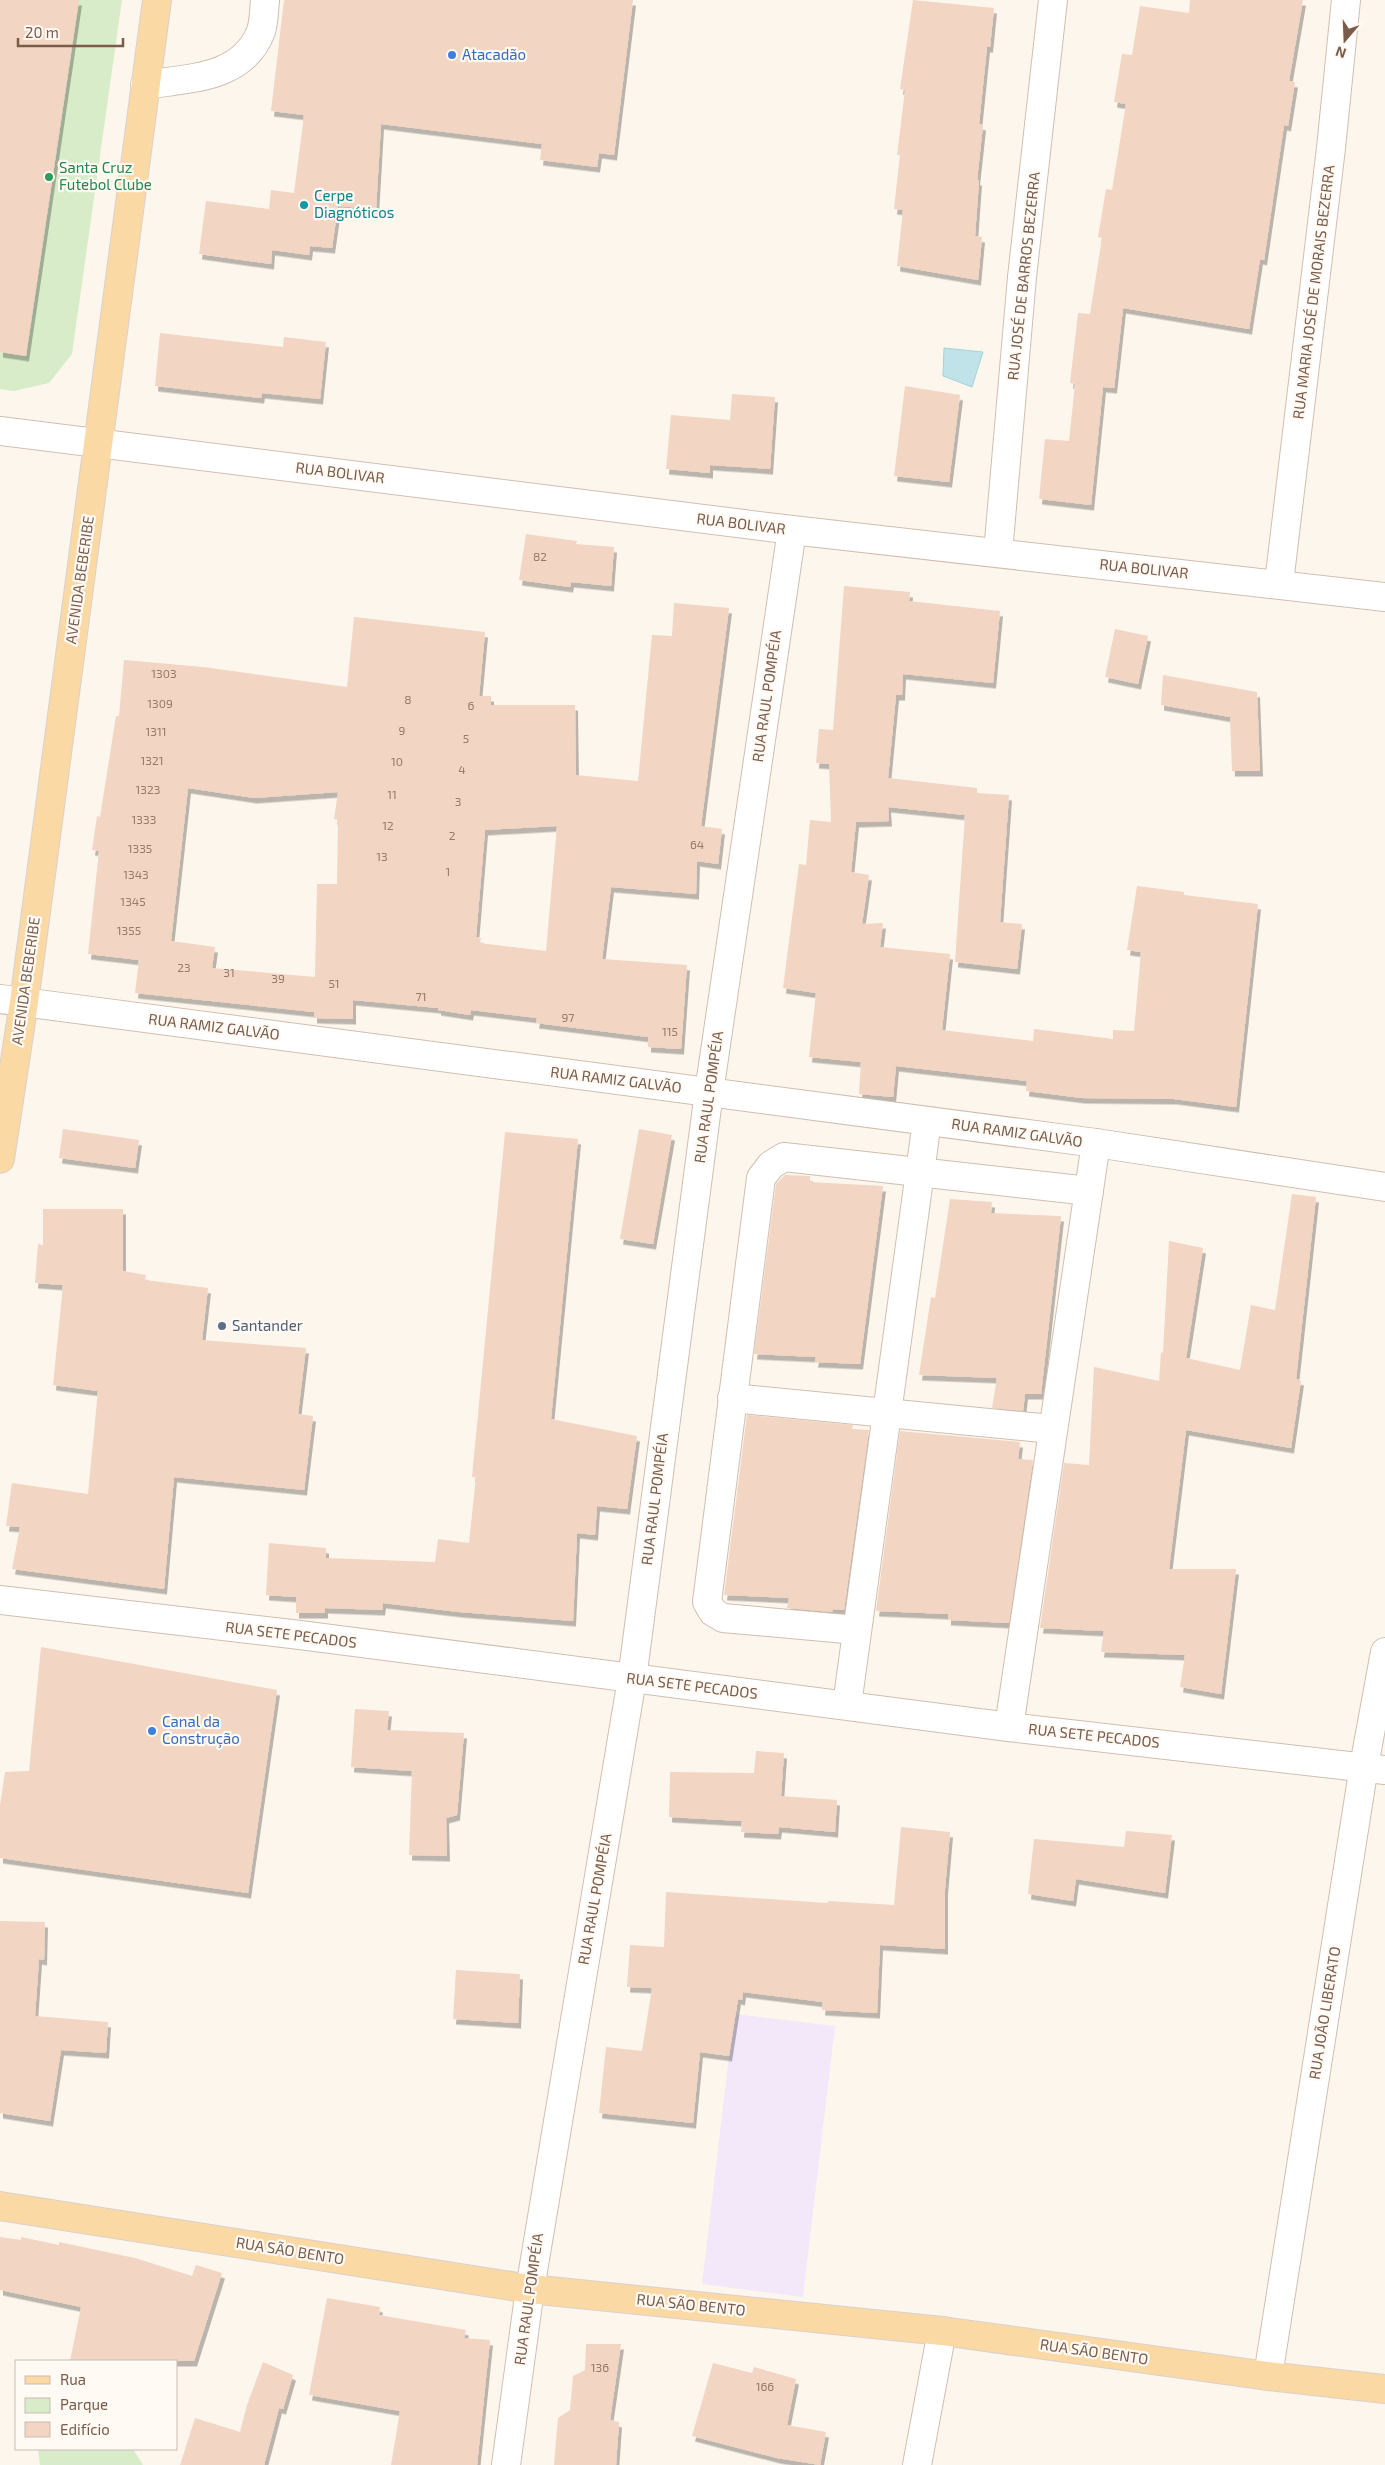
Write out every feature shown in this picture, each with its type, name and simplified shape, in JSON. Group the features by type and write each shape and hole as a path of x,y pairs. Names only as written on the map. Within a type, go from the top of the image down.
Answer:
{"main road":[{"name":"AVENIDA BEBERIBE","path":"0,1159 12,1001 98,443 157,0"},
{"name":"RUA SÃO BENTO","path":"0,2206 530,2288 942,2331 1268,2376 1385,2389"}],"street":[{"path":"145,85 208,75 233,66 250,50 261,30 265,0"},
{"name":"RUA JOSÉ DE BARROS BEZERRA","path":"998,553 1022,277 1053,0"},
{"name":"RUA MARIA JOSÉ DE MORAIS BEZERRA","path":"1279,583 1330,158 1346,0"},
{"name":"RUA BOLIVAR","path":"0,431 792,530 1385,596"},
{"name":"RUA RAUL POMPÉIA","path":"506,2465 530,2288 632,1679 709,1092 792,530"},
{"name":"RUA RAMIZ GALVÃO","path":"12,1001 1096,1143 1385,1187"},
{"path":"848,1705 927,1121"},
{"path":"1009,1727 1096,1143"},
{"path":"857,1630 723,1618 713,1612 707,1602 761,1178 771,1165 784,1157 1089,1191"},
{"path":"732,1398 1052,1429"},
{"name":"RUA SETE PECADOS","path":"0,1600 300,1635 1009,1727 1374,1768"},
{"name":"RUA JOÃO LIBERATO","path":"1268,2376 1374,1768 1385,1652"},
{"path":"917,2465 942,2331"}],"shaded area":[{"path":"734,2014 835,2026 803,2297 702,2284"}],"green space":[{"name":"Santa Cruz Futebol Clube","path":"0,0 122,0 72,354 49,383 14,391 0,389"},
{"path":"38,2450 134,2450 143,2465 40,2465"}],"water":[{"path":"944,348 983,352 972,387 943,376"}],"building":[{"path":"0,0 79,0 26,356 0,352"},
{"name":"Atacadão","path":"284,0 633,0 614,155 599,153 597,167 540,160 542,144 381,124 376,209 338,206 332,248 310,246 309,255 272,250 271,264 199,254 206,201 269,209 271,190 294,193 304,115 271,111"},
{"path":"913,0 994,8 990,47 987,47 979,124 983,125 977,180 979,180 975,236 982,237 978,280 897,266 903,210 894,209 900,155 897,155 905,90 900,89"},
{"path":"1190,0 1303,0 1289,81 1295,82 1288,126 1284,125 1264,260 1260,259 1249,329 1123,308 1114,388 1103,387 1091,505 1039,499 1045,439 1069,441 1075,384 1070,383 1078,313 1090,314 1102,238 1098,237 1106,189 1112,190 1126,104 1114,102 1122,54 1132,55 1140,6 1189,13"},
{"path":"160,333 283,347 284,337 326,342 320,399 262,393 261,398 155,386"},
{"path":"905,386 960,395 949,482 894,476"},
{"path":"732,394 775,397 770,469 710,465 710,473 666,469 671,415 730,420"},
{"path":"526,534 577,541 576,544 614,547 611,586 571,582 570,587 519,580"},
{"path":"844,586 910,592 909,601 1000,611 993,683 903,674 902,695 896,695 888,778 977,788 977,793 1009,795 1000,922 1022,924 1017,969 955,962 965,815 888,807 889,821 856,822 851,872 869,875 862,924 883,923 880,947 950,954 942,1030 1033,1041 1034,1029 1113,1039 1113,1030 1134,1031 1141,952 1127,950 1137,886 1184,892 1184,895 1258,904 1236,1107 1174,1099 1082,1098 1026,1091 1027,1081 896,1066 893,1097 859,1094 861,1062 809,1057 816,993 783,988 799,864 806,865 810,820 831,822 829,764 816,763 819,729 833,730"},
{"path":"674,603 729,608 701,826 722,829 718,864 697,861 696,894 611,887 602,959 687,965 681,1049 648,1047 648,1037 536,1023 537,1018 471,1010 470,1015 438,1010 438,1008 353,1000 353,1019 314,1018 314,1012 135,993 139,960 88,954 99,851 92,850 97,816 100,817 116,716 119,716 124,660 203,667 347,687 354,617 485,632 479,696 491,696 491,705 575,705 576,775 638,781 652,635 672,636","holes":["188,788 254,798 338,792 334,819 338,820 337,884 317,884 315,977 212,968 215,947 171,941","557,826 546,951 480,943 481,938 476,937 485,830"]},
{"path":"1115,629 1148,636 1138,684 1105,677"},
{"path":"1163,675 1257,692 1260,771 1232,771 1230,717 1161,705"},
{"path":"63,1129 139,1140 135,1168 59,1158"},
{"path":"639,1129 672,1135 653,1244 620,1239"},
{"path":"505,1132 578,1139 551,1419 637,1436 627,1509 597,1506 595,1535 577,1533 573,1621 459,1612 383,1603 382,1610 325,1608 325,1613 296,1613 296,1597 266,1595 269,1543 326,1548 326,1558 435,1562 438,1539 469,1543 476,1477 472,1477"},
{"path":"785,1175 810,1176 810,1182 883,1186 860,1364 815,1362 816,1357 754,1354 776,1184"},
{"path":"1292,1194 1316,1197 1296,1379 1301,1380 1291,1448 1186,1430 1169,1569 1236,1569 1221,1694 1180,1687 1185,1655 1101,1652 1104,1631 1040,1628 1064,1463 1089,1465 1094,1367 1159,1381 1161,1352 1163,1353 1169,1241 1203,1248 1186,1358 1240,1370 1251,1305 1275,1310"},
{"path":"950,1199 992,1202 991,1213 1061,1216 1041,1394 1025,1394 1023,1411 992,1408 997,1378 919,1375 931,1297 935,1298"},
{"path":"43,1209 123,1209 123,1271 146,1275 145,1280 208,1288 202,1340 306,1348 298,1414 313,1416 304,1490 174,1477 164,1589 12,1569 20,1527 6,1526 12,1483 88,1494 98,1391 53,1385 63,1285 35,1283 38,1244 43,1245"},
{"path":"747,1415 853,1425 852,1429 869,1430 844,1610 833,1609 832,1612 787,1608 789,1598 724,1595"},
{"path":"900,1431 1020,1442 1018,1459 1033,1460 1009,1623 948,1620 948,1614 876,1611"},
{"name":"Canal da Construção","path":"41,1647 277,1690 248,1893 0,1858 0,1805 5,1772 29,1771"},
{"path":"355,1709 389,1711 387,1730 464,1733 457,1815 446,1818 447,1856 409,1855 412,1771 351,1767"},
{"path":"756,1751 784,1753 781,1796 837,1800 835,1832 779,1827 778,1834 741,1832 742,1821 669,1817 670,1772 754,1773"},
{"path":"901,1827 950,1832 945,1889 945,1949 880,1945 877,2013 822,2010 823,2002 743,1992 742,2000 738,1999 729,2056 700,2052 693,2123 599,2113 606,2047 642,2051 652,1988 627,1987 630,1945 664,1947 666,1892 828,1903 828,1901 894,1905"},
{"path":"1126,1831 1172,1835 1165,1893 1076,1879 1073,1901 1028,1894 1034,1839 1124,1847"},
{"path":"0,1921 45,1922 44,1960 39,1959 35,2016 108,2022 106,2053 61,2050 50,2121 0,2113"},
{"path":"456,1970 520,1974 518,2023 453,2019"},
{"path":"0,2237 21,2240 21,2237 59,2245 59,2242 135,2258 192,2276 196,2265 222,2273 194,2361 70,2360 81,2307 0,2290"},
{"path":"327,2298 380,2307 379,2315 466,2330 464,2338 490,2340 477,2465 391,2465 400,2411 309,2395"},
{"path":"586,2344 621,2344 610,2420 619,2422 616,2465 554,2465 558,2418 570,2410 573,2376 585,2370"},
{"path":"263,2362 293,2375 283,2409 279,2408 264,2465 180,2465 195,2418 240,2432 247,2405"},
{"path":"713,2363 752,2373 754,2367 796,2379 787,2425 826,2432 820,2465 777,2458 692,2436"}],"place":[{"name":"Atacadão","path":"452,55"},
{"name":"Santa Cruz Futebol Clube","path":"49,177"},
{"name":"Cerpe Diagnóticos","path":"304,205"},
{"name":"Santander","path":"222,1326"},
{"name":"Canal da Construção","path":"152,1731"}]}
